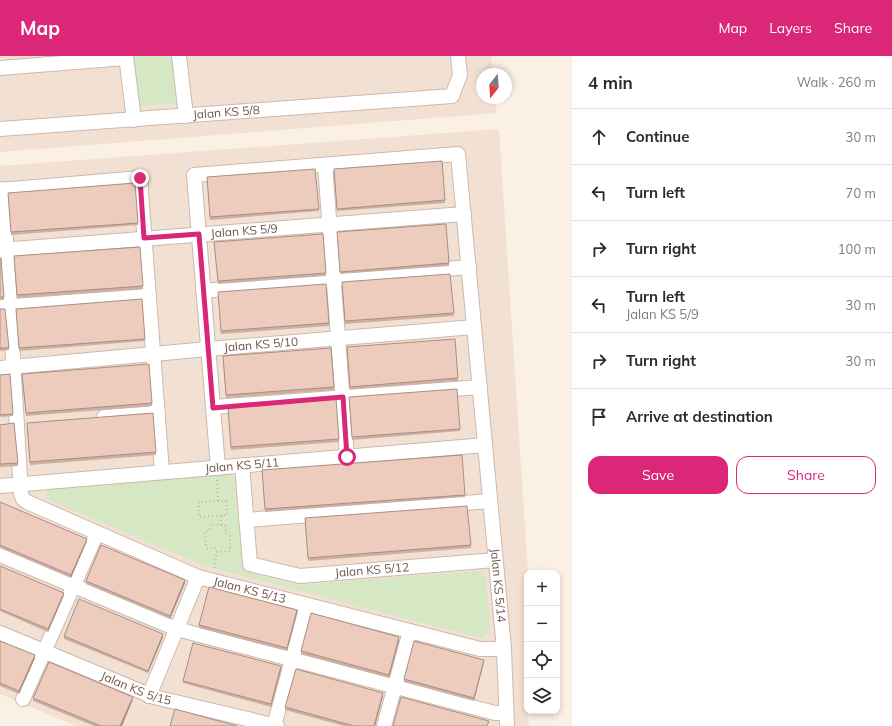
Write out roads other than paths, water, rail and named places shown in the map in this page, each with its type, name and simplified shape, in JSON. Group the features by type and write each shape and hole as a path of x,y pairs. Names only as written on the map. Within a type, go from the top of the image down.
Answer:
{"street":[{"path":"179,56 186,116"},
{"name":"Jalan KS 5/8","path":"0,129 452,96 460,75 458,56"},
{"path":"0,68 126,57 134,120"},
{"name":"Jalan KS 5/14","path":"325,164 458,154 504,650 506,719"},
{"path":"217,468 194,175 325,164 347,457"},
{"path":"2,190 140,178 162,472"},
{"name":"Jalan KS 5/13","path":"2,190 7,367 11,424 23,499 98,534 205,579 480,649 504,650"},
{"name":"Jalan KS 5/9","path":"3,249 464,214"},
{"path":"203,291 469,267"},
{"path":"5,307 149,296"},
{"name":"Jalan KS 5/10","path":"7,367 474,327"},
{"path":"213,408 480,387"},
{"path":"87,418 158,413"},
{"path":"11,424 33,423"},
{"name":"Jalan KS 5/11","path":"0,486 485,445"},
{"path":"242,465 246,520 490,501"},
{"name":"Jalan KS 5/12","path":"246,520 250,564 300,576 495,560"},
{"path":"23,700 98,534"},
{"path":"0,555 177,629 495,713 506,719"},
{"path":"149,696 177,629 205,579"},
{"path":"275,726 291,659 307,605"},
{"path":"384,726 410,631"},
{"name":"Jalan KS 5/15","path":"0,633 149,696 275,726"}]}
